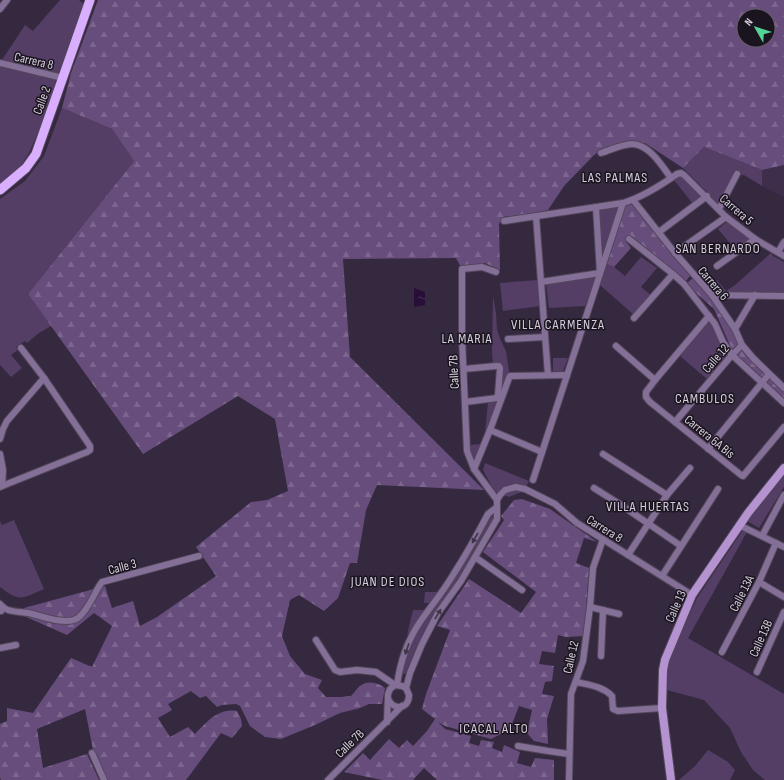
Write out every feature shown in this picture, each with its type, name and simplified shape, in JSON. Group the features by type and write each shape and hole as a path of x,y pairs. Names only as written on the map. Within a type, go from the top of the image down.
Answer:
{"main road":[{"name":"Calle 2","path":"0,190 26,168 36,154 88,3"},
{"name":"Calle 13","path":"671,780 662,708 664,660 692,595 739,525 784,468"}],"street":[{"path":"0,9 7,0"},
{"name":"Carrera 8","path":"0,63 63,78"},
{"path":"504,221 623,203 650,192 671,178 656,159 643,146 632,144 601,153"},
{"name":"Carrera 5","path":"671,178 681,173 684,174 726,216 755,239 781,254"},
{"path":"719,210 737,174"},
{"path":"658,232 707,196"},
{"name":"Carrera 6","path":"633,200 675,253 712,295 735,329 742,345 784,388"},
{"path":"533,480 623,203"},
{"path":"596,207 600,273"},
{"path":"536,216 548,375"},
{"path":"675,253 726,216"},
{"name":"Carrera 6","path":"629,239 684,284 715,324 723,342 732,355 784,403"},
{"path":"717,266 755,239"},
{"path":"781,254 784,242"},
{"name":"Calle 7B","path":"496,272 482,267 462,269 462,338 467,451 474,469 497,500"},
{"path":"541,282 600,273"},
{"path":"634,318 673,274"},
{"path":"684,284 694,275"},
{"path":"712,295 784,296"},
{"path":"735,329 755,295"},
{"path":"616,346 655,380 709,316"},
{"path":"508,339 545,336"},
{"name":"Calle 12","path":"675,422 742,345"},
{"path":"0,454 3,470 1,486 90,450 90,446 44,378 21,348"},
{"path":"464,369 496,366 500,368 497,398 465,402"},
{"path":"708,449 769,374"},
{"path":"474,469 490,430 508,378 512,375 567,375"},
{"path":"0,439 7,421 44,378"},
{"name":"Carrera 6A Bis","path":"655,380 646,392 646,397 650,402 743,476 784,427"},
{"path":"490,430 542,452"},
{"path":"603,454 667,496"},
{"path":"628,555 667,496 690,468"},
{"name":"Carrera 8","path":"497,500 505,490 516,487 532,492 555,504 576,523 692,595"},
{"path":"594,488 682,546"},
{"path":"662,576 718,490"},
{"path":"762,536 784,495"},
{"path":"406,688 410,673 422,644 438,613 461,580 497,519 497,500"},
{"path":"387,722 389,691 396,685 399,670 410,639 419,623 453,576 488,514 497,507"},
{"path":"739,525 784,547"},
{"name":"Calle 12","path":"568,780 571,694 583,661 593,568 603,539"},
{"name":"Calle 13A","path":"722,652 759,582 776,543"},
{"name":"Calle 3","path":"0,609 29,613 64,621 76,619 86,611 96,590 102,582 200,556"},
{"path":"475,557 522,590"},
{"path":"759,582 784,597"},
{"path":"590,607 619,614"},
{"path":"601,656 603,610"},
{"name":"Calle 13B","path":"757,672 784,612"},
{"path":"316,640 335,670 340,672 357,670 376,672 396,685 406,688 410,694 405,705 398,707 393,706 388,699"},
{"path":"0,648 16,645"},
{"path":"576,682 602,688 607,691 612,696 613,709 618,711 662,708"},
{"name":"Calle 7B","path":"328,780 402,706"},
{"path":"518,746 569,754"},
{"path":"92,753 104,780"}],"shaded area":[{"path":"60,0 79,0 84,5 58,75 2,60 25,25 33,31"},
{"path":"0,66 56,80 51,103 29,153 20,167 0,186"},
{"path":"62,108 112,129 134,161 28,294 51,326 39,333 27,343 25,341 16,347 18,350 11,355 22,368 11,377 0,365 0,199 25,181 44,156"},
{"path":"704,147 762,170 762,186 744,175 740,175 721,209 709,194 683,168"},
{"path":"784,165 784,197 762,186 762,170"},
{"path":"680,175 703,196 693,204 674,180"},
{"path":"619,206 601,264 598,212 600,209"},
{"path":"728,221 751,238 736,250 718,229"},
{"path":"771,253 773,256 784,262 784,294 711,293 707,289 717,280 726,291 735,285"},
{"path":"641,257 657,268 641,287 652,296 634,315 600,285 607,264 614,267 625,276"},
{"path":"596,276 585,306 549,308 546,283"},
{"path":"538,280 541,306 503,311 500,283"},
{"path":"493,296 497,330 506,351 510,378 478,464 470,451 469,445 484,444 488,402 495,402 501,396 503,364 493,363 492,354"},
{"path":"711,314 730,352 707,379 680,356"},
{"path":"553,358 568,358 563,371 553,371"},
{"path":"485,463 529,481 524,491 509,497 497,493 483,470"},
{"path":"784,476 784,487 759,528 747,521"},
{"path":"490,515 495,518 420,642 405,674 400,672 419,628 455,577"},
{"path":"14,520 44,589 26,597 17,597 0,587 0,521 2,525"},
{"path":"743,530 747,532 688,638 784,694 784,780 765,780 753,770 741,752 730,728 704,700 667,690 668,662 697,598"},
{"path":"425,592 438,592 430,603 424,603"},
{"path":"413,610 426,610 407,635"},
{"path":"708,750 728,762 735,770 730,780 679,780 695,766"}],"green space":[{"path":"98,0 784,0 784,165 762,170 704,147 683,168 645,143 631,141 599,151 564,186 548,210 531,214 503,217 499,224 500,270 485,263 462,269 456,258 343,259 350,357 484,490 377,485 366,510 357,563 350,563 338,598 324,611 299,595 290,600 282,636 290,656 305,674 322,680 318,688 326,697 351,696 363,684 372,682 379,684 385,688 382,704 369,704 340,713 281,739 265,737 250,726 240,706 236,704 217,707 206,696 200,698 191,691 168,704 172,710 158,718 170,737 188,727 195,734 213,717 230,711 237,711 241,719 242,726 232,738 221,733 186,780 107,780 93,750 85,709 37,729 43,768 87,754 99,780 1,780 0,778 0,724 7,721 7,708 33,713 71,658 92,667 112,626 94,613 67,635 24,616 24,608 105,586 112,608 133,601 140,626 157,617 216,576 196,547 251,502 267,500 288,491 275,419 238,396 143,454 28,294 134,161 112,129 62,108 71,73"},
{"path":"632,204 691,275 685,282 629,236 626,242 631,248 614,267 607,264 625,206"},
{"path":"694,277 723,314 740,344 732,350 714,309 686,284"},
{"path":"740,349 765,374 762,378 736,354"},
{"path":"770,379 784,392 784,400 766,383"},
{"path":"522,499 550,509 597,542 584,538 576,563 589,568 584,636 566,637 558,635 555,653 542,651 539,664 554,666 552,681 545,682 542,694 554,696 547,719 548,744 534,741 527,733 532,710 519,706 510,729 491,739 445,726 438,722 445,729 471,736 469,743 479,746 481,740 494,742 492,748 502,752 504,745 520,752 517,763 531,767 535,758 554,760 554,780 437,780 424,768 413,780 382,780 344,772 363,753 370,760 389,739 399,748 407,740 413,746 427,731 435,719 422,709 426,694 450,630 437,626 469,579 521,613 536,592 483,552 504,520 501,516 514,500"}],"water":[{"path":"414,288 425,292 425,305 414,307"}],"district":[{"name":"LAS PALMAS","path":"615,177"},
{"name":"SAN BERNARDO","path":"718,248"},
{"name":"VILLA CARMENZA","path":"558,324"},
{"name":"LA MARIA","path":"467,338"},
{"name":"CAMBULOS","path":"705,398"},
{"name":"VILLA HUERTAS","path":"648,506"},
{"name":"JUAN DE DIOS","path":"388,581"},
{"name":"ICACAL ALTO","path":"494,728"}]}
